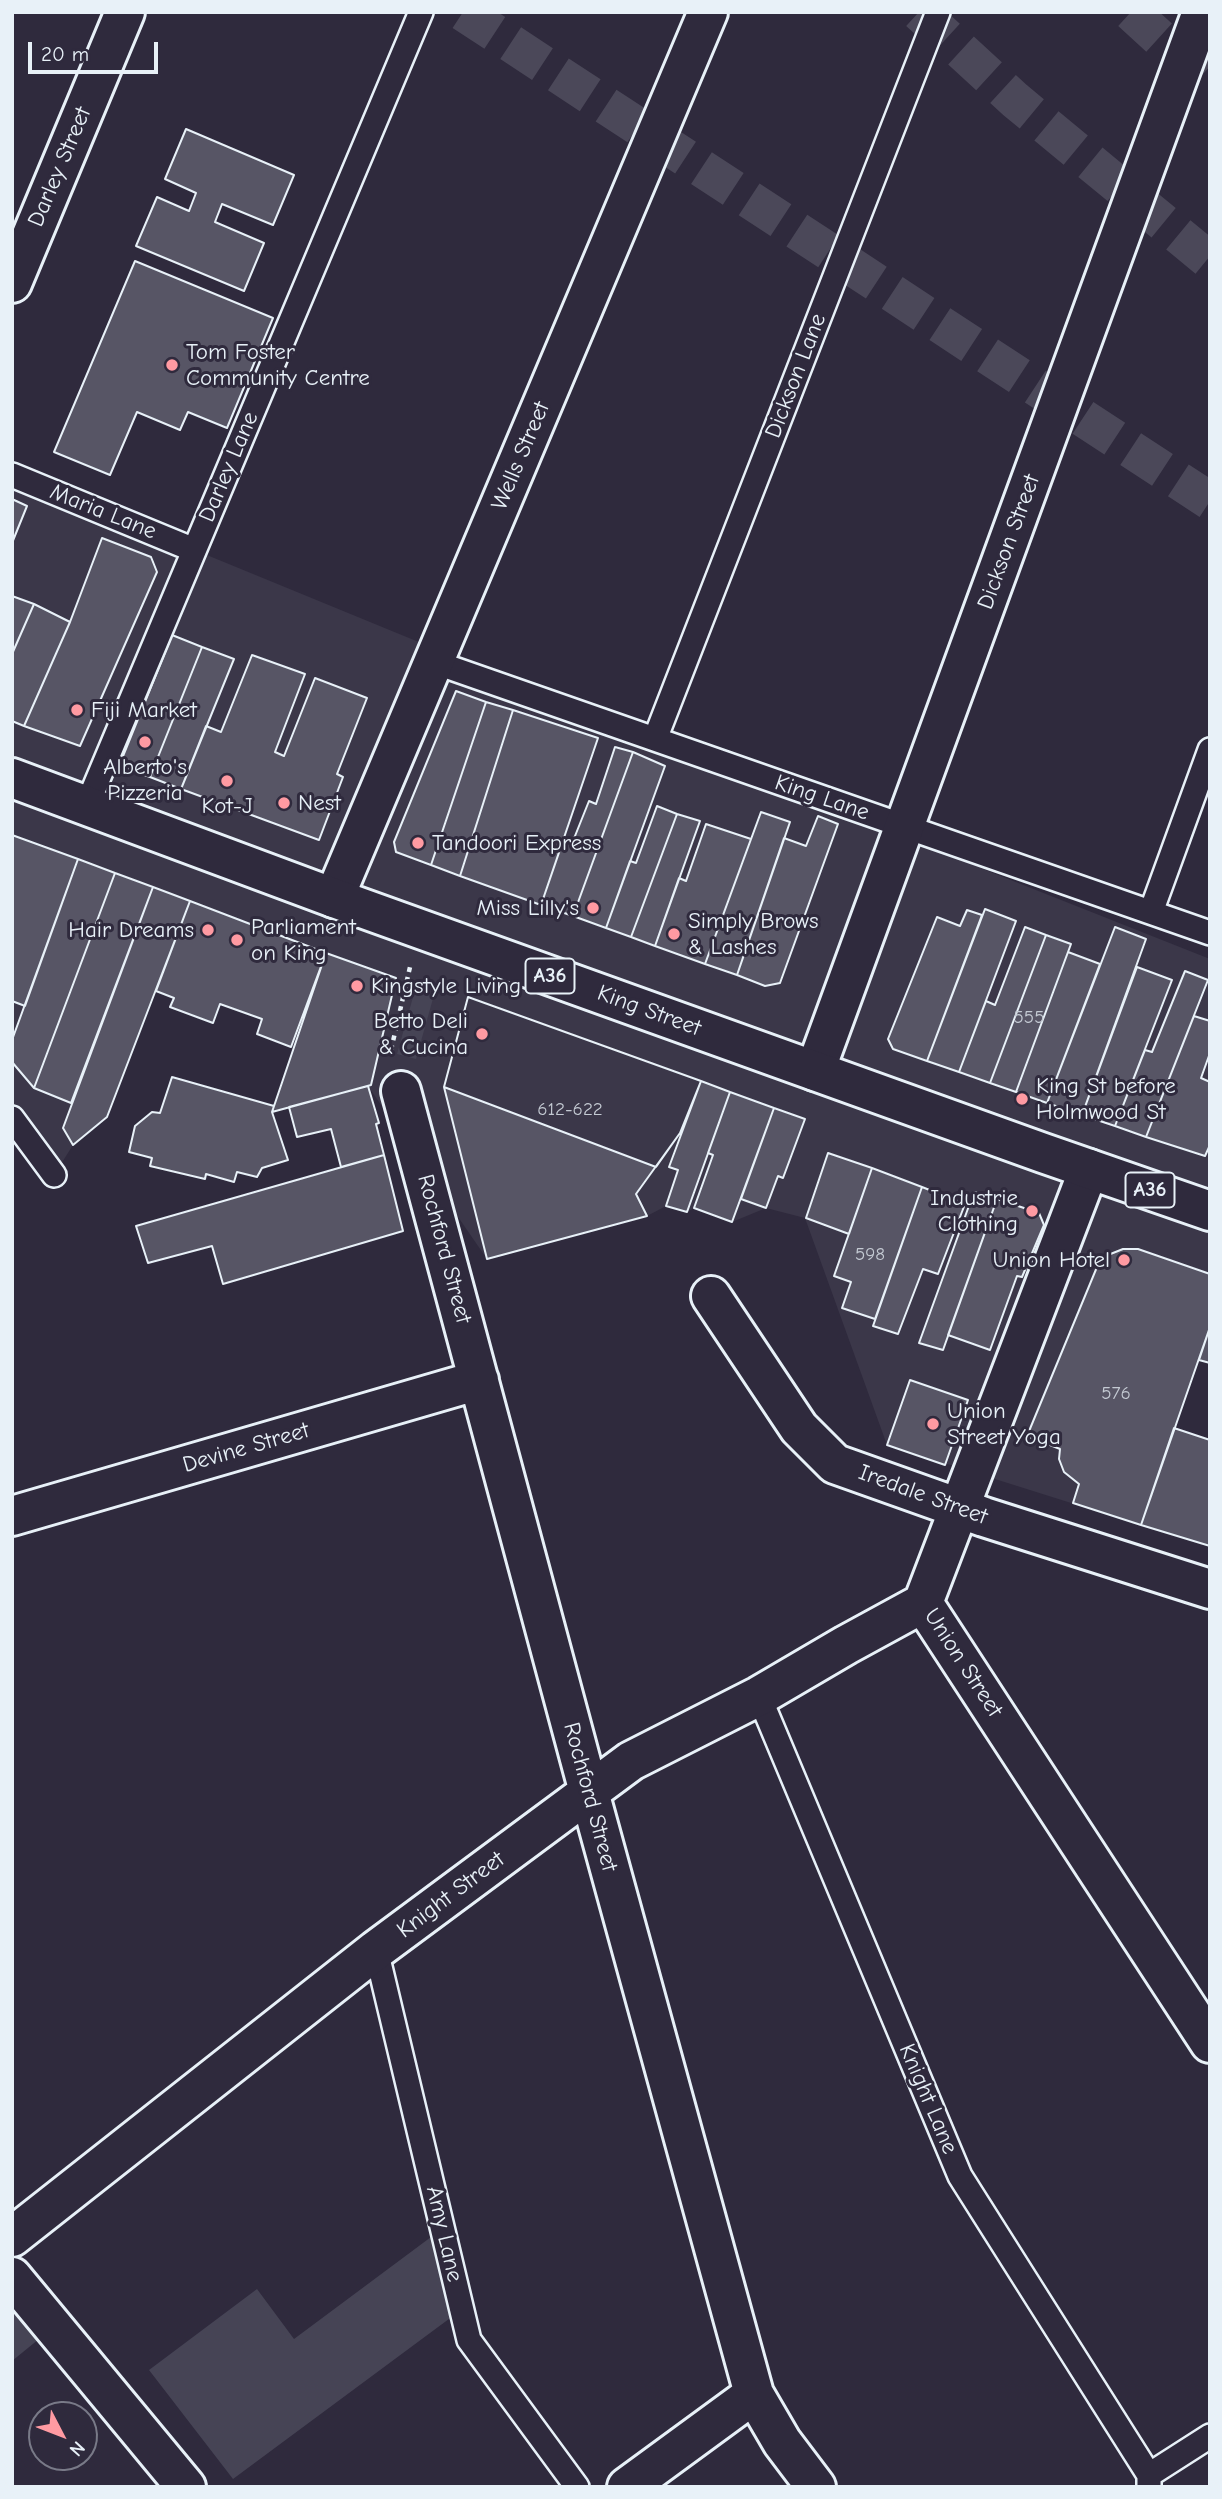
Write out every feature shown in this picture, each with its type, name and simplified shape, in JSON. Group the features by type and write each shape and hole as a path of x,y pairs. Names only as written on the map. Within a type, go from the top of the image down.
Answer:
{"main road":[{"name":"Darley Street","path":"12,283 125,12"},
{"name":"Wells Street","path":"334,898 708,12"},
{"name":"Dickson Street","path":"815,1071 1202,12"},
{"name":"King Street","path":"12,778 419,929 1210,1211"},
{"name":"Rochford Street","path":"401,1091 754,2394 782,2442 816,2487"},
{"name":"Union Street","path":"1089,1169 923,1603 1210,2043"},
{"name":"Iredale Street","path":"711,1296 799,1428 835,1464 961,1509 1210,1589"},
{"name":"Devine Street","path":"12,1516 480,1380"},
{"name":"Knight Street","path":"12,2237 376,1950 631,1761 759,1696 923,1603"},
{"path":"12,2277 187,2487"},
{"path":"627,2487 754,2394"}],"lane":[{"name":"Darley Lane","path":"87,805 421,12"},
{"name":"Dickson Lane","path":"654,739 938,12"},
{"name":"Maria Lane","path":"12,475 194,550"},
{"name":"King Lane","path":"435,663 1210,933"},
{"path":"1151,912 1210,750"},
{"path":"12,1118 54,1175"},
{"name":"Knight Lane","path":"759,1696 960,2176 1149,2481"},
{"name":"Amy Lane","path":"376,1950 469,2340 577,2487"},
{"path":"1149,2481 1210,2436"}],"path":[{"path":"401,1091 387,1068 419,929"}],"shaded area":[{"path":"12,475 655,739 1210,959 1210,1363 1199,1361 1141,1525 887,1445 805,1218 766,1208 732,1222 694,1208 687,1212 666,1206 647,1216 487,1259 368,1086 272,1112 294,1048 257,1034 261,1019 220,1004 213,1023 170,1007 174,998 156,991 107,1117 73,1145 54,1175 12,1118"},
{"path":"415,990 434,995 416,1059 397,1054"},
{"path":"431,2237 457,2313 233,2479 149,2370 257,2289 294,2339"},
{"path":"12,2307 39,2339 12,2361"}],"building":[{"path":"186,129 294,175 273,225 222,204 215,222 264,243 244,291 136,246 157,197 189,211 196,193 165,179"},
{"name":"Tom Foster Community Centre","path":"135,261 273,318 227,428 188,412 180,430 137,412 110,475 54,452"},
{"path":"12,499 27,506 12,543"},
{"path":"102,538 151,557 157,572 80,746 24,726 70,622"},
{"path":"12,596 34,604 12,654"},
{"path":"34,604 70,622 24,726 12,721 12,654"},
{"path":"172,635 202,647 150,777 119,766"},
{"path":"202,647 234,659 181,789 150,777"},
{"path":"252,655 305,674 275,752 284,756 315,678 367,698 337,774 343,777 319,840 181,789 206,726 221,732"},
{"path":"456,691 486,702 431,865 396,852 394,842"},
{"path":"486,702 513,710 460,876 431,865"},
{"path":"513,710 598,738 541,905 460,876"},
{"path":"615,747 633,752 573,916 541,905 564,838 573,841 589,801 596,804"},
{"path":"633,752 665,766 606,928 573,916"},
{"path":"657,806 677,814 631,937 606,928 630,861 636,863"},
{"path":"761,812 790,822 737,975 705,964"},
{"path":"677,814 700,821 655,946 631,937"},
{"path":"818,816 838,824 780,983 765,986 737,975 784,838 806,846"},
{"path":"706,824 751,839 705,964 655,946 679,878 686,881"},
{"path":"12,835 78,859 25,1006 12,1001"},
{"path":"78,859 115,873 34,1088 12,1062 12,1040"},
{"path":"115,873 153,887 71,1103 34,1088"},
{"path":"153,887 190,901 107,1117 73,1145 63,1128"},
{"path":"190,901 326,953 291,1047 257,1034 262,1019 220,1004 213,1023 170,1007 174,998 156,991"},
{"path":"985,909 1016,921 959,1072 927,1061"},
{"path":"967,910 982,915 927,1061 893,1049 888,1039 937,917 960,926"},
{"path":"1025,927 1046,935 990,1083 959,1072 986,1001 995,1005"},
{"path":"1115,927 1146,939 1082,1115 1047,1103"},
{"path":"1046,935 1071,944 1016,1092 990,1083"},
{"path":"1068,952 1100,964 1047,1103 1016,1092"},
{"path":"326,953 396,978 371,1085 272,1112"},
{"path":"1137,967 1172,980 1115,1126 1082,1115"},
{"path":"1185,971 1208,980 1146,1137 1115,1126 1145,1050 1152,1052"},
{"path":"468,997 701,1081 680,1133 636,1194 647,1216 487,1259 444,1087"},
{"path":"468,997 701,1081 680,1133 656,1167 444,1087"},
{"path":"1194,1016 1210,1021 1210,1053 1201,1078 1210,1082 1210,1145 1205,1156 1146,1137"},
{"path":"172,1077 274,1106 272,1112 288,1160 262,1168 257,1177 237,1172 234,1182 206,1174 205,1179 150,1166 152,1158 129,1152 135,1126 152,1112 160,1113"},
{"path":"701,1081 730,1092 687,1212 666,1206 678,1170 669,1167"},
{"path":"368,1086 379,1123 376,1124 384,1155 341,1167 331,1129 297,1137 289,1107"},
{"path":"730,1092 774,1108 732,1222 694,1208 713,1155 708,1153"},
{"path":"774,1108 805,1119 783,1178 778,1176 766,1208 741,1199"},
{"path":"828,1153 872,1168 849,1234 806,1218"},
{"path":"384,1155 403,1231 223,1284 212,1246 148,1263 136,1226"},
{"path":"872,1168 922,1187 875,1319 842,1308 851,1282 834,1276"},
{"path":"922,1187 965,1204 938,1274 923,1269 898,1334 873,1326"},
{"path":"974,1192 997,1199 943,1350 919,1343"},
{"path":"997,1199 1039,1213 1044,1225 1022,1277 1017,1276 990,1350 948,1335"},
{"path":"1123,1249 1138,1249 1210,1274 1210,1327 1141,1525 1073,1503 1079,1484 1064,1472 1059,1459 1060,1449 1027,1436 1097,1267 1108,1255"},
{"path":"1210,1327 1210,1363 1199,1360"},
{"path":"910,1380 968,1400 945,1465 887,1445"},
{"path":"1174,1428 1210,1440 1210,1546 1141,1525"}],"tunnel":[{"path":"463,12 1210,501"},
{"path":"919,12 1015,100 1210,261"},
{"path":"1131,12 1210,84"}],"place":[{"name":"Tom Foster Community Centre","path":"172,365"},
{"name":"Fiji Market","path":"77,710"},
{"name":"Alberto's Pizzeria","path":"145,742"},
{"name":"Kot-J","path":"227,781"},
{"name":"Nest","path":"284,803"},
{"name":"Tandoori Express","path":"418,843"},
{"name":"Miss Lilly's","path":"593,908"},
{"name":"Hair Dreams","path":"208,930"},
{"name":"Simply Brows & Lashes","path":"674,934"},
{"name":"Parliament on King","path":"237,940"},
{"name":"Kingstyle Living","path":"357,986"},
{"name":"Betto Deli & Cucina","path":"482,1034"},
{"name":"King St before Holmwood St","path":"1022,1099"},
{"name":"Industrie Clothing","path":"1032,1211"},
{"name":"Union Hotel","path":"1124,1260"},
{"name":"Union Street Yoga","path":"933,1424"}]}
